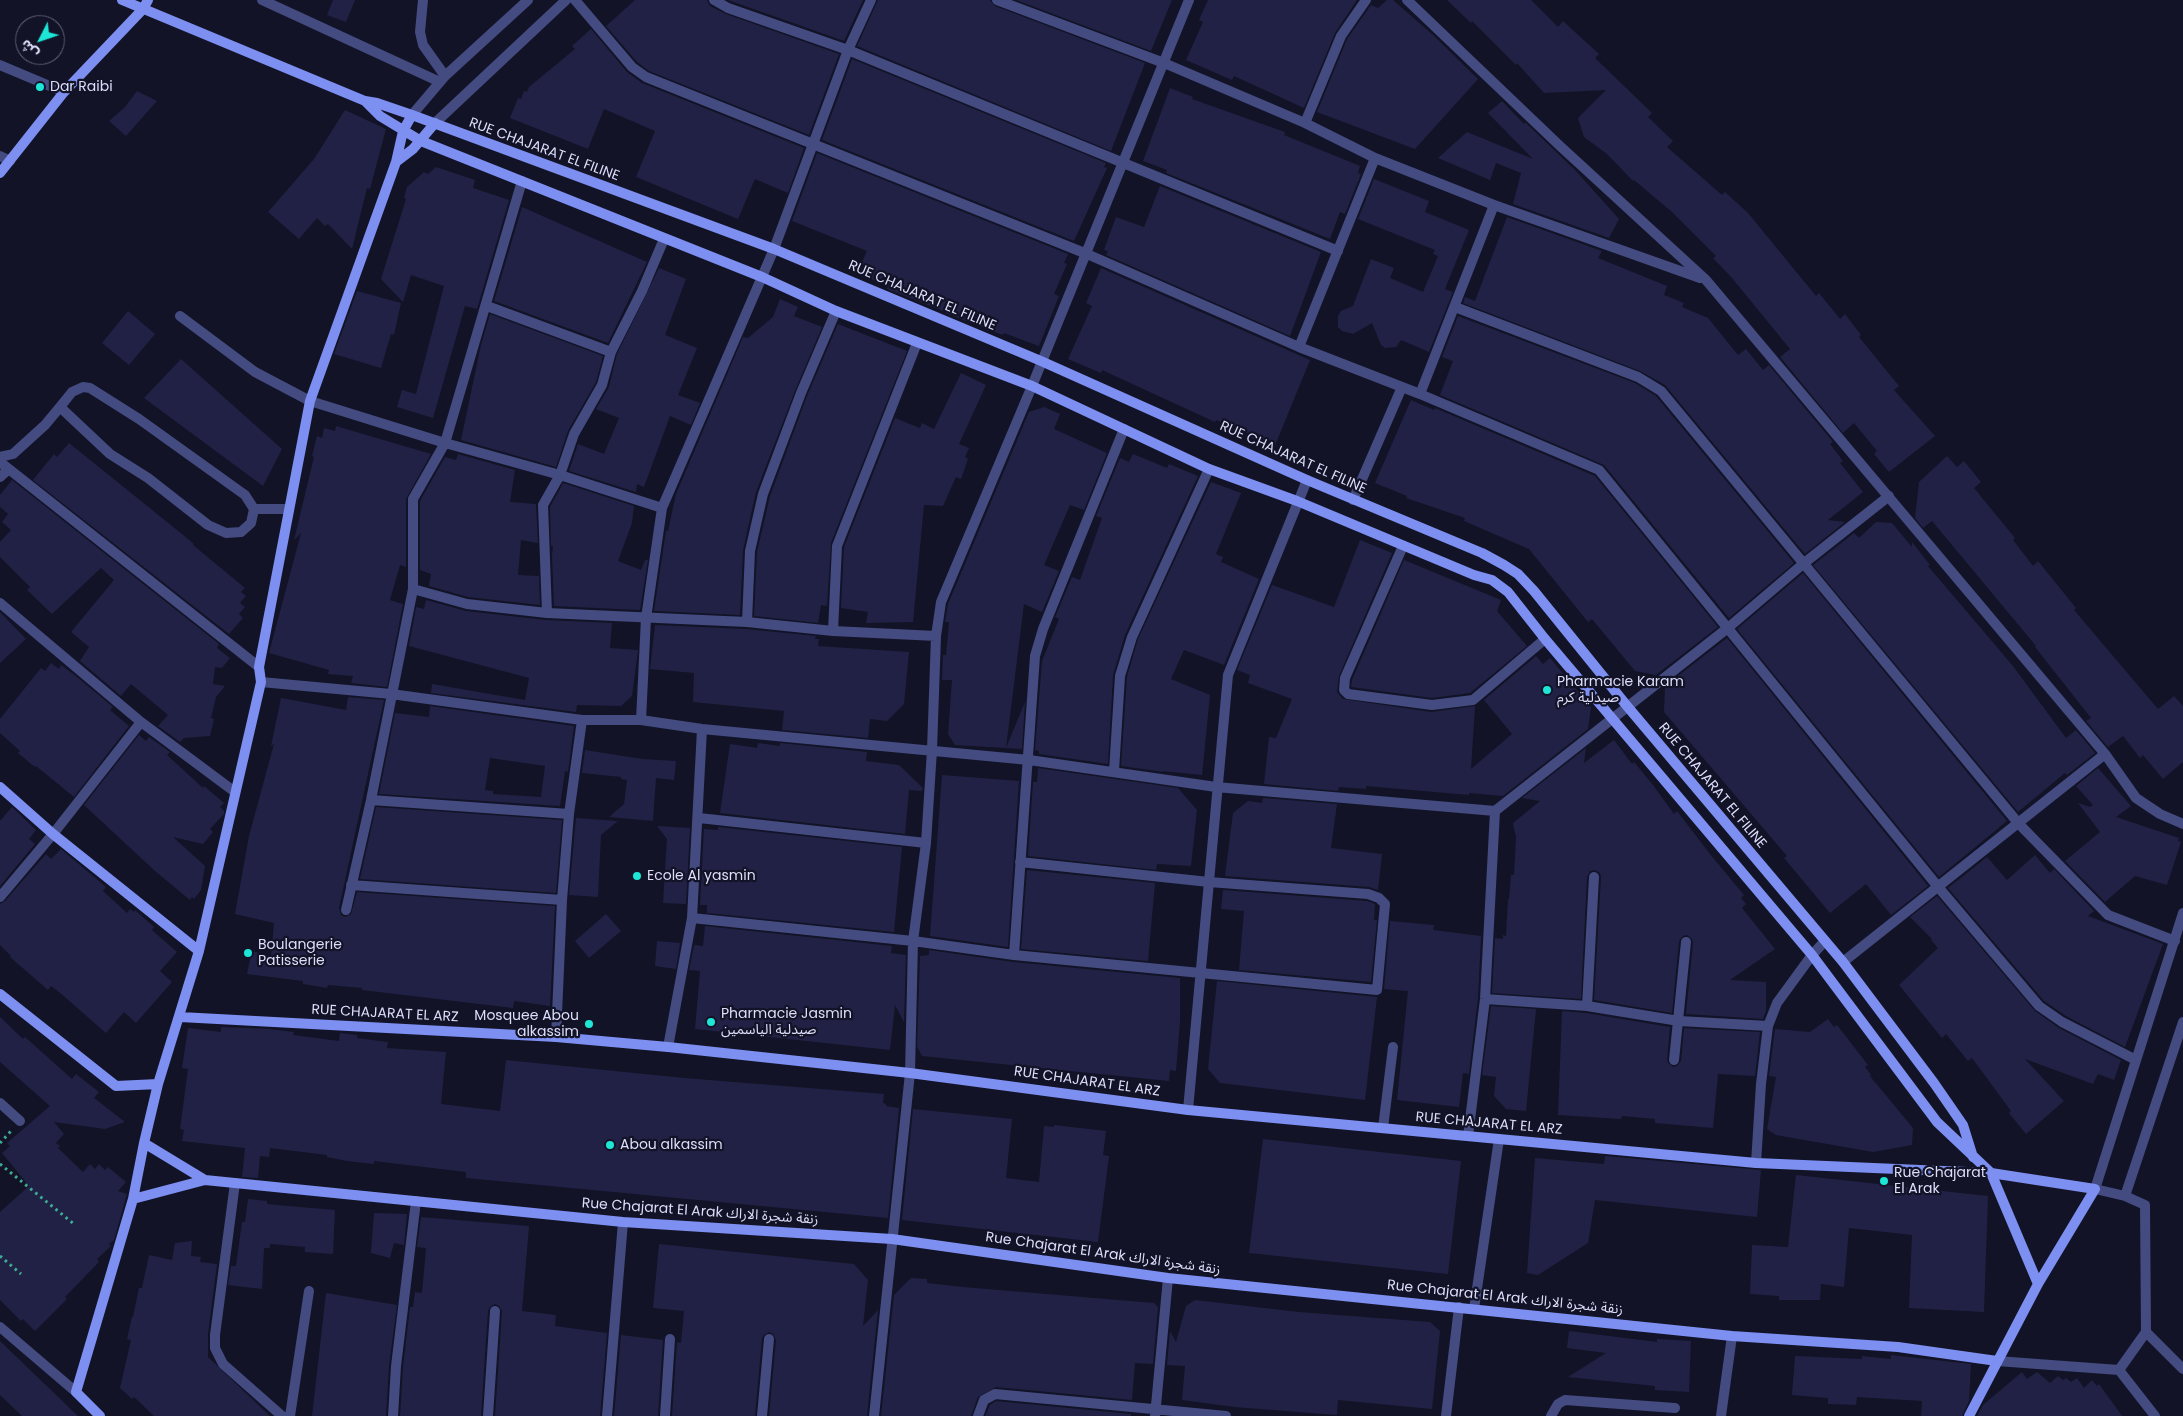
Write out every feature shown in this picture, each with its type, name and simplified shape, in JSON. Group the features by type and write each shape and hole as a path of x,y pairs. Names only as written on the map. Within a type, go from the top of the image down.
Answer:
{"street":[{"name":"RUE CHAJARAT EL FILINE","path":"122,0 145,5 365,102 377,103 435,123 774,248 1041,361 1353,500 1482,553 1518,574 1824,942 1843,962 1934,1082 1963,1125 1973,1157"},
{"path":"262,0 442,79"},
{"path":"423,0 420,32 423,45 442,79"},
{"path":"76,1392 133,1199 158,1084 199,951 261,682 259,667 310,401 396,162 403,131 412,115 442,79 528,0"},
{"path":"396,162 566,0"},
{"path":"575,0 632,67 646,78 1087,254 1298,348 1420,394 1599,470 1729,627 1939,888 2040,1006 2062,1022 2136,1060"},
{"path":"714,0 728,8 848,50 1338,251"},
{"path":"641,720 646,618 662,508 774,248 848,50 871,0"},
{"path":"996,0 1164,63 1305,123 1375,158 1494,205 1706,280"},
{"path":"874,1416 910,1072 913,941 926,843 932,750 936,636 941,602 1087,254 1189,0"},
{"path":"1305,123 1341,36 1366,0"},
{"path":"1407,0 1560,146 1706,280 2105,754 2136,798 2160,814 2183,824"},
{"path":"0,173 5,158 145,5"},
{"path":"0,65 64,92"},
{"name":"RUE CHAJARAT EL FILINE","path":"365,102 380,116 421,140 762,277 836,311 1032,386 1209,469 1297,501 1403,546 1492,580 1508,592 1812,955 1937,1122 1991,1173"},
{"path":"1298,348 1375,158"},
{"path":"346,910 371,800 413,588 413,499 445,443 487,306 522,181"},
{"path":"1420,394 1494,205"},
{"path":"547,613 543,505 560,475 574,434 602,385 611,352 642,291 664,239"},
{"path":"487,306 611,352"},
{"path":"1455,307 1638,377 1661,391 2018,824 2108,915 2175,941"},
{"path":"747,622 750,551 763,494 836,311"},
{"path":"180,316 254,372 310,401 445,443 560,475 662,508"},
{"path":"833,631 837,546 918,343"},
{"path":"0,457 13,454 45,425 60,406 72,392 83,387 96,391 234,486 245,495 254,508 251,523 241,532 226,533 219,531 195,515 148,478 110,454 60,406"},
{"path":"1353,500 1402,387"},
{"path":"1014,955 1035,656 1040,638 1124,429"},
{"path":"0,478 9,469 13,454"},
{"path":"0,462 259,667"},
{"path":"1114,771 1120,676 1132,637 1209,469"},
{"path":"1188,1110 1216,786 1228,675 1307,480"},
{"path":"261,682 391,694 582,720 641,720 702,728 1029,760 1216,786 1495,811 1729,627 1803,564 1889,496"},
{"path":"254,508 290,509"},
{"path":"1403,546 1345,678 1344,690 1348,694 1432,705 1473,700 1545,638"},
{"path":"413,588 467,604 547,613 747,622 833,631 936,636"},
{"path":"0,603 141,722 235,792"},
{"path":"556,1037 562,900 569,814 582,720"},
{"path":"0,897 53,834 141,722"},
{"path":"668,1047 692,918 699,818 702,728"},
{"path":"1843,962 1939,888 2105,754"},
{"path":"0,787 53,834 199,951"},
{"path":"371,800 569,814"},
{"path":"1468,1136 1485,999 1495,811"},
{"path":"699,818 926,843"},
{"path":"692,918 913,941 1014,955 1378,990 1385,904 1379,898 1354,893 1209,882 1020,862"},
{"path":"1587,1006 1594,877"},
{"path":"351,885 562,900"},
{"path":"1969,1416 2038,1284 2095,1189 2183,913"},
{"path":"1674,1060 1686,942"},
{"path":"1756,1163 1761,1084 1768,1026 1777,1002 1824,942"},
{"path":"0,994 116,1086 158,1084"},
{"path":"1485,999 1587,1006 1679,1020 1768,1026"},
{"name":"RUE CHAJARAT EL ARZ","path":"180,1016 556,1037 910,1072 1188,1110 1756,1163 1991,1173"},
{"path":"2126,1196 2183,1022"},
{"path":"1383,1128 1393,1046"},
{"path":"0,1103 20,1122"},
{"path":"1474,1309 1498,1139"},
{"name":"Rue Chajarat El Arak زنقة شجرة الاراك","path":"144,1142 205,1180"},
{"path":"1991,1173 2095,1189 2126,1196 2145,1205 2146,1332 2120,1370"},
{"path":"1991,1173 2038,1284"},
{"name":"Rue Chajarat El Arak زنقة شجرة الاراك","path":"133,1199 205,1180 623,1222 892,1239 1168,1278 1732,1336 1898,1347 1997,1361"},
{"path":"235,1183 215,1335 215,1348 223,1364 282,1416"},
{"path":"392,1416 396,1366 416,1201"},
{"path":"608,1416 623,1222"},
{"path":"1156,1412 1168,1278"},
{"path":"290,1416 309,1291"},
{"path":"1446,1416 1459,1308"},
{"path":"488,1416 495,1311"},
{"path":"0,1327 76,1392 100,1416"},
{"path":"2146,1332 2183,1369"},
{"path":"1721,1416 1732,1336"},
{"path":"665,1416 670,1339"},
{"path":"762,1416 769,1339"},
{"path":"1997,1361 2120,1370 2155,1416"},
{"path":"978,1416 984,1400 995,1394 1156,1412 1226,1416"},
{"path":"1551,1416 1558,1404 1565,1400 1675,1408"}],"path":[{"path":"0,1164 74,1224"},
{"path":"0,1256 22,1274"}],"building":[{"path":"333,0 355,0 346,22 327,15"},
{"path":"635,0 707,0 710,6 726,14 839,54 809,135 649,71 637,62 606,26"},
{"path":"728,0 863,0 844,41"},
{"path":"878,0 990,0 995,6 1145,63 1111,151 857,46"},
{"path":"1016,0 1172,0 1151,51"},
{"path":"1208,0 1357,0 1335,33 1304,108 1234,76 1232,80 1186,60 1203,22 1199,20"},
{"path":"1387,0 1393,0 1433,35 1478,79 1415,149 1317,112 1347,39 1371,5 1378,8"},
{"path":"1447,0 1531,0 1558,27 1563,21 1599,54 1595,58 1652,113 1648,117 1673,141 1667,147 1722,195 1725,192 1748,213 1816,296 1819,293 1840,319 1845,314 1861,335 1859,337 1899,386 1894,390 1935,436 1889,472 1874,454 1877,451 1854,423 1843,433 1780,357 1790,349 1732,278 1713,258 1716,256 1672,212 1633,181 1607,154 1584,137 1578,118 1606,90 1544,93 1517,63 1516,65 1472,21 1471,23"},
{"path":"591,29 627,72 642,83 804,148 788,193 755,179 738,219 636,177 655,131 604,109 588,149 510,118 518,98 521,99 524,91 527,92 529,87 575,49 572,46"},
{"path":"852,59 1106,163 1104,167 1107,168 1074,241 822,140"},
{"path":"1170,88 1193,97 1192,99 1285,132 1284,135 1360,166 1358,173 1361,174 1345,214 1340,212 1330,239 1166,173 1167,170 1143,161"},
{"path":"137,91 157,101 126,136 109,121 125,107"},
{"path":"1502,101 1524,124 1525,122 1576,171 1619,219 1609,238 1513,204 1521,173 1496,163 1490,180 1438,158 1467,132 1533,159 1488,113"},
{"path":"345,110 386,129 370,189 367,188 352,249 328,224 325,226 317,218 299,239 268,212 314,159"},
{"path":"817,153 1068,254 1064,263 1067,264 1054,294 1059,296 1039,346 1004,333 1003,335 887,289 888,286 857,273 867,251 792,221"},
{"path":"436,167 475,180 473,188 509,200 477,309 465,306 433,418 397,407 402,390 416,394 444,286 411,275 403,302 381,279 406,199 404,198 407,187 424,172 428,174"},
{"path":"1374,179 1429,201 1425,212 1469,230 1445,289 1453,292 1429,352 1401,340 1396,347 1385,348 1381,345 1372,323 1353,334 1342,331 1338,327 1338,316 1341,311 1353,306 1371,259 1394,268 1390,278 1423,292 1438,256 1433,254 1435,250 1358,219"},
{"path":"1160,186 1321,252 1290,336 1106,255 1108,251 1104,250 1116,217 1144,227"},
{"path":"522,207 647,262 608,343 494,301"},
{"path":"1507,217 1602,251 1598,258 1667,286 1664,295 1684,303 1682,307 1708,318 1738,355 1746,349 1763,370 1769,365 1833,442 1830,444 1843,461 1840,463 1863,492 1828,520 1845,522 1805,554 1665,385 1640,371 1463,303 1465,297 1475,301"},
{"path":"659,268 686,279 665,335 697,348 678,395 700,403 691,425 670,416 644,487 637,484 636,492 569,471 578,444 604,454 619,418 596,409 609,387 617,354"},
{"path":"1101,268 1310,360 1274,448 1247,436 1248,433 1216,420 1215,422 1102,370 1101,373 1068,359 1092,306 1086,303"},
{"path":"357,291 401,303 394,335 391,334 381,368 334,354"},
{"path":"780,299 798,307 794,316 822,327 756,492 743,550 740,615 654,611 666,531 668,531 676,494 743,337 748,338 773,317"},
{"path":"128,311 155,334 129,365 102,343"},
{"path":"490,314 603,356 596,382 568,431 556,467 461,440 481,345"},
{"path":"1458,316 1635,383 1656,396 1794,563 1729,618 1604,465 1440,395 1453,361 1442,357"},
{"path":"838,324 907,351 831,543 827,606 821,605 818,623 754,616 757,552 770,496 807,396"},
{"path":"181,359 282,449 263,486 144,398"},
{"path":"961,373 986,385 959,444 969,448 965,457 968,459 961,479 956,477 943,506 924,505 913,622 866,623 868,612 841,608 844,547 895,418 920,428 922,423 934,429"},
{"path":"1411,400 1434,410 1435,408 1595,476 1718,627 1656,675 1635,671 1592,619 1588,622 1529,549 1464,521 1465,518 1406,498 1407,496 1375,483"},
{"path":"1044,407 1060,414 1054,429 1107,453 1084,510 1070,505 1044,565 1059,571 1042,612 1024,604 1006,748 955,745 948,734 952,680 942,680 943,655 946,655 949,622 945,622 948,604 1029,412"},
{"path":"336,426 431,454 406,499 406,567 400,565 390,600 403,604 387,687 351,683 353,676 328,674 329,670 269,653 301,533 294,540 314,457 312,456 317,436 322,438 324,428 335,431"},
{"path":"69,443 182,534 245,588 241,592 246,596 240,603 245,607 239,614 243,618 229,634 33,480 54,454 57,457"},
{"path":"458,454 515,470 510,502 536,504 538,543 521,540 518,575 539,576 540,605 468,597 429,586 431,574 420,570 420,501 445,457 456,460"},
{"path":"1133,454 1167,468 1169,464 1198,476 1125,635 1113,675 1108,764 1039,754 1039,751 1035,750 1042,661 1059,619 1055,617 1072,577 1080,580 1102,518 1096,516 1120,458 1129,462"},
{"path":"1947,456 1957,467 1964,461 1981,482 1974,488 2015,538 2013,540 2033,566 2038,561 2076,608 2074,610 2158,709 2174,696 2183,706 2183,762 2163,779 2143,755 2140,758 2123,736 2108,747 2086,721 2091,718 2036,646 1932,521 1923,528 1915,518 1919,482"},
{"path":"12,480 219,644 217,648 230,658 222,668 215,667 213,684 225,686 216,697 211,718 214,719 210,736 184,738 180,742 158,726 168,715 131,684 121,696 80,661 89,647 71,632 114,580 101,568 52,614 27,590 30,587 0,557 0,542 11,530 2,522 8,514 0,507 0,495"},
{"path":"1211,482 1241,493 1216,554 1223,557 1221,562 1259,579 1224,665 1184,650 1171,679 1210,695 1202,775 1121,766 1127,677 1138,639"},
{"path":"563,483 634,506 632,523 618,561 641,570 645,560 648,560 640,610 554,606 550,507"},
{"path":"1876,522 1892,523 1912,547 1912,542 1930,565 1928,566 2013,666 2066,738 2076,730 2095,753 2067,775 2065,773 2018,812 1813,565 1854,533 1859,538"},
{"path":"1360,540 1392,553 1339,676 1337,692 1343,699 1431,712 1475,706 1471,769 1512,734 1484,700 1536,656 1543,664 1550,658 1591,707 1588,729 1503,796 1366,786 1366,789 1339,787 1338,791 1264,784 1269,737 1276,738 1292,699 1248,683 1250,675 1237,670 1272,585 1334,607"},
{"path":"1404,560 1501,600 1497,611 1527,646 1470,693 1432,698 1351,687 1352,680"},
{"path":"1803,573 2007,821 1939,877 1737,629"},
{"path":"426,600 466,611 546,620 612,623 610,648 638,650 632,696 621,706 577,705 576,712 431,693 432,684 525,700 529,678 409,646 416,607 424,609"},
{"path":"0,612 26,639 0,663"},
{"path":"655,625 746,629 816,636 815,639 819,639 818,646 909,652 904,704 887,721 870,719 868,738 782,730 784,711 693,702 694,673 650,669"},
{"path":"1727,638 1928,886 1891,915 1866,884 1830,913 1784,858 1787,856 1664,712 1665,686"},
{"path":"51,663 59,669 61,665 72,673 113,707 110,710 129,726 74,797 18,753 20,751 0,733 0,719 41,668 45,671"},
{"path":"348,697 384,700 339,908 341,915 345,917 351,914 357,892 555,906 550,1006 514,1001 513,1008 362,990 362,988 328,985 327,988 303,984 303,981 247,974 252,951 271,956 274,923 235,914 249,836 274,744 271,746 281,698 346,710"},
{"path":"1025,702 1022,749 1006,748"},
{"path":"430,706 574,726 568,772 565,771 560,806 379,794 395,713 429,717","holes":["490,758 545,766 541,797 493,794 493,791 485,790"]},
{"path":"139,735 146,741 149,737 170,752 167,755 203,788 204,786 224,803 220,807 224,814 210,829 213,832 203,844 173,837 205,866 201,890 194,899 192,897 190,900 155,871 84,805"},
{"path":"1614,740 1632,764 1634,762 1653,785 1674,814 1677,811 1744,895 1741,898 1746,904 1742,908 1775,949 1730,980 1766,982 1766,1011 1763,1019 1686,1014 1693,943 1692,939 1687,935 1683,936 1679,941 1672,1013 1594,1000 1601,877 1600,873 1595,870 1590,871 1587,877 1581,999 1492,993 1495,938 1503,939 1503,935 1506,936 1511,875 1514,875 1516,837 1513,823 1540,801 1522,798 1586,748 1584,763"},
{"path":"758,743 780,746 780,743 867,752 866,761 899,765 923,788 922,791 909,790 905,834 720,813 730,744 757,748"},
{"path":"585,750 642,759 676,761 674,780 656,778 653,821 609,817 624,804 627,780 621,779 621,777 582,773"},
{"path":"1038,768 1178,788 1197,810 1191,866 1157,864 1156,870 1028,856 1033,782 1037,782"},
{"path":"2098,768 2131,806 2116,817 2179,838 2178,841 2181,842 2167,885 2135,876 2105,902 2065,861 2100,832 2078,803 2090,807 2093,805 2076,786"},
{"path":"942,775 1019,781 1008,947 930,936"},
{"path":"1263,798 1337,804 1331,848 1382,854 1378,890 1369,887 1225,876 1233,813 1248,801 1262,803"},
{"path":"12,807 36,830 29,839 35,844 0,886 0,821"},
{"path":"376,807 562,820 556,893 360,879"},
{"path":"576,818 618,821 601,835 598,897 569,895"},
{"path":"657,826 690,828 686,904 663,903 667,839"},
{"path":"718,827 902,847 894,932 707,913 707,905 700,905 704,829 718,830"},
{"path":"61,849 106,887 103,891 127,913 130,909 134,912 135,910 154,927 152,930 177,952 160,971 172,982 136,1023 124,1012 106,1033 51,986 48,990 10,957 0,945 0,904 5,901 46,854 51,859"},
{"path":"2035,855 2050,873 2054,869 2094,911 2088,916 2163,944 2125,1047 2066,1016 2044,1001 1948,888 1987,857 2007,880"},
{"path":"1027,870 1155,883 1148,961 1021,949"},
{"path":"1223,890 1367,901 1375,904 1374,920 1377,920 1371,982 1239,970 1244,911 1221,909"},
{"path":"1937,896 2035,1011 2059,1028 2121,1060 2114,1080 2098,1074 2093,1084 2025,1059 2064,1101 2026,1134 2009,1113 2011,1111 1972,1058 1968,1061 1946,1034 1942,1038 1899,985 1938,948 1932,939 1910,917"},
{"path":"606,914 621,931 589,958 575,941"},
{"path":"1390,921 1434,925 1433,930 1481,936 1478,998 1469,1074 1463,1073 1459,1107 1397,1100 1408,991 1384,989"},
{"path":"705,926 892,946 891,953 906,955 904,1022 895,1005 890,1050 695,1029 700,971 689,970 694,945 703,946"},
{"path":"657,941 680,943 676,969 655,966"},
{"path":"929,950 1013,962 1180,978 1180,1021 1176,1071 1170,1070 1169,1081 922,1056 917,1047 920,956 929,955"},
{"path":"1217,981 1377,997 1365,1100 1220,1083 1208,1069"},
{"path":"1491,1006 1536,1009 1526,1111 1506,1109 1494,1096 1496,1077 1482,1075"},
{"path":"1562,1011 1586,1013 1670,1027 1667,1060 1673,1067 1677,1066 1681,1061 1684,1028 1760,1032 1755,1076 1718,1074 1713,1128 1655,1123 1655,1119 1622,1116 1621,1119 1558,1115"},
{"path":"0,1017 23,1039 25,1037 72,1079 76,1074 99,1092 94,1098 125,1122 105,1129 54,1122 64,1134 56,1143 60,1146 58,1148 83,1172 90,1164 95,1169 99,1164 105,1170 108,1167 126,1182 118,1191 127,1194 114,1240 109,1244 111,1246 97,1259 99,1262 65,1297 67,1299 35,1331 23,1319 21,1321 0,1300 0,1212 29,1186 2,1153 10,1146 7,1143 50,1106 0,1062"},
{"path":"1828,1019 1834,1027 1837,1025 1868,1065 1865,1067 1872,1076 1869,1075 1913,1128 1912,1145 1873,1152 1776,1135 1767,1129 1776,1077 1769,1076 1775,1029 1810,1032"},
{"path":"221,1027 269,1029 294,1032 293,1035 339,1041 340,1033 357,1035 357,1038 388,1042 387,1048 446,1052 441,1104 500,1111 506,1060 684,1078 884,1094 883,1103 886,1106 899,1108 888,1218 466,1178 466,1172 374,1161 374,1164 347,1161 327,1157 327,1155 270,1148 269,1157 260,1156 258,1178 242,1177 245,1148 182,1141 184,1130 180,1129 188,1069 182,1068 188,1028 221,1032"},
{"path":"913,1109 1012,1119 1006,1178 1039,1182 1044,1126 1054,1127 1054,1125 1106,1131 1103,1155 1109,1156 1098,1242 902,1220"},
{"path":"1263,1139 1461,1161 1448,1274 1249,1253"},
{"path":"1605,1156 1761,1170 1757,1217 1595,1200 1588,1243 1538,1275 1527,1273 1535,1158 1604,1164"},
{"path":"1796,1175 1988,1196 1984,1312 1909,1308 1912,1235 1849,1228 1844,1287 1821,1284 1820,1300 1779,1300 1779,1296 1750,1294 1752,1245 1788,1247"},
{"path":"248,1199 267,1201 267,1204 335,1210 333,1254 305,1252 305,1247 270,1244 270,1248 264,1248 262,1289 228,1285 231,1266 236,1266 242,1222 245,1222"},
{"path":"374,1213 407,1214 404,1245 394,1243 390,1258 371,1253"},
{"path":"421,1217 529,1226 522,1311 556,1315 555,1326 607,1333 600,1416 495,1416 502,1311 495,1304 488,1311 481,1416 400,1416 410,1307 413,1307 415,1292 422,1293 426,1248 417,1247"},
{"path":"192,1241 191,1256 201,1257 200,1262 217,1264 208,1334 208,1357 270,1416 154,1416 134,1397 132,1399 120,1388 131,1340 127,1339 139,1288 142,1288 149,1255 172,1260 175,1243"},
{"path":"659,1244 854,1264 868,1280 863,1326 878,1310 867,1416 769,1416 776,1340 773,1334 769,1332 762,1338 755,1416 672,1416 677,1342 681,1343 684,1311 653,1308"},
{"path":"911,1278 927,1279 927,1283 963,1287 1154,1303 1158,1307 1153,1364 1135,1363 1132,1400 996,1387 978,1397 971,1416 881,1416 894,1295"},
{"path":"326,1293 397,1305 389,1366 386,1416 312,1416"},
{"path":"1195,1300 1299,1312 1430,1322 1440,1331 1432,1409 1338,1400 1337,1415 1234,1407 1182,1400 1185,1366 1167,1365 1170,1331 1176,1342 1186,1306"},
{"path":"1569,1331 1657,1342 1657,1339 1691,1341 1689,1392 1655,1390 1655,1386 1568,1377 1606,1353 1567,1348"},
{"path":"621,1335 663,1340 658,1416 614,1416"},
{"path":"0,1341 78,1416 22,1416 0,1395"},
{"path":"1891,1355 1971,1364 1969,1401 1962,1416 1921,1416 1922,1401 1857,1397 1856,1405 1828,1404 1828,1398 1792,1395 1795,1356 1862,1359 1862,1356 1891,1359"},
{"path":"2022,1372 2027,1379 2037,1372 2050,1383 2058,1376 2063,1380 2066,1378 2071,1382 2077,1378 2084,1388 2092,1380 2097,1386 2099,1384 2122,1416 1977,1416 1983,1405"},
{"path":"996,1401 1131,1414 1131,1416 985,1416 990,1405"}],"place":[{"name":"Dar Raibi","path":"40,87"},
{"name":"Pharmacie Karam صيدلية كرم","path":"1547,690"},
{"name":"Ecole Al yasmin","path":"637,876"},
{"name":"Boulangerie Patisserie","path":"248,953"},
{"name":"Pharmacie Jasmin صيدلية الياسمين","path":"711,1022"},
{"name":"Mosquee Abou alkassim","path":"589,1024"},
{"name":"Abou alkassim","path":"610,1145"},
{"name":"Rue Chajarat El Arak","path":"1884,1181"}]}
